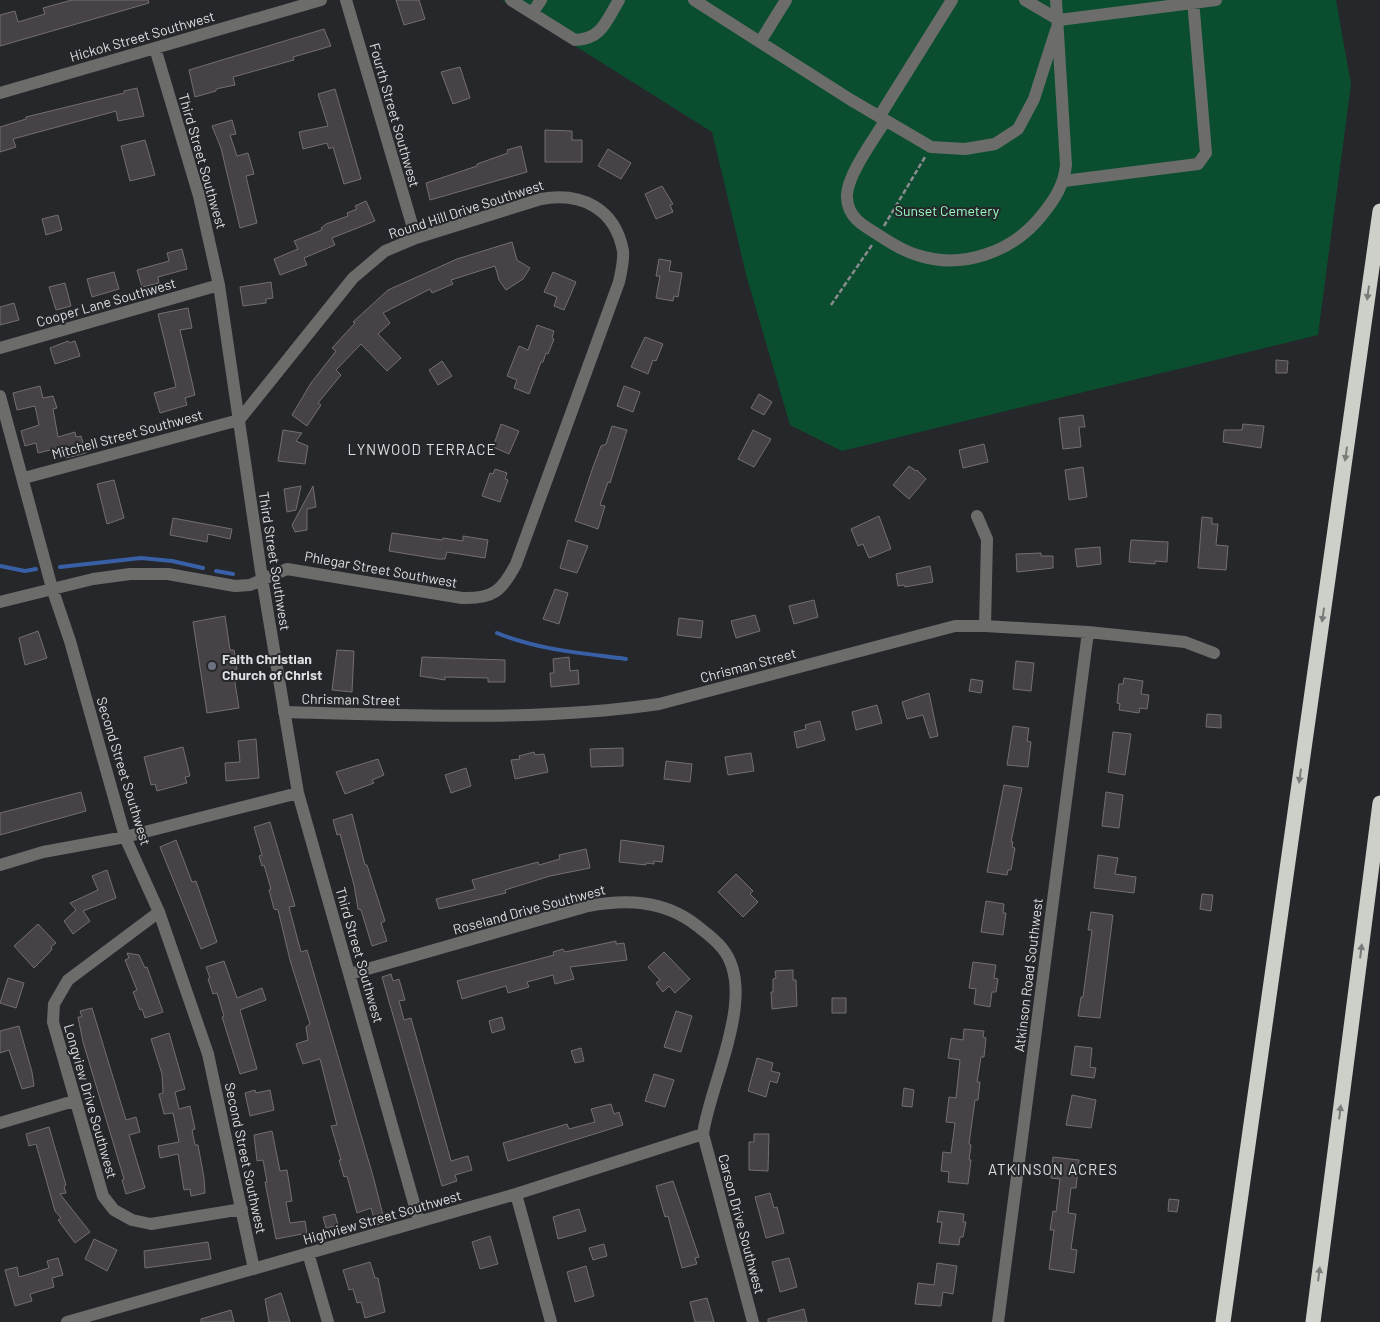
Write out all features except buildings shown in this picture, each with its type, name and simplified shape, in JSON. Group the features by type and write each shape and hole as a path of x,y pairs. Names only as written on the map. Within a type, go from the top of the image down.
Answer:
{"highway":[{"path":"1223,1322 1380,210"},
{"path":"1313,1322 1380,803"}],"street":[{"name":"Hickok Street Southwest","path":"0,93 321,0"},
{"name":"Fourth Street Southwest","path":"346,0 416,238"},
{"path":"511,0 575,40 586,40 598,34 618,0"},
{"path":"532,14 541,0"},
{"path":"694,0 882,119 931,147 964,149 995,144 1018,129 1034,99 1059,20"},
{"path":"760,42 786,0"},
{"path":"952,0 882,119 850,182 846,196 849,210 858,221 879,235 916,255 955,260 979,258 1010,244 1036,223 1064,181 1066,165 1059,20 1056,0"},
{"path":"1025,0 1059,20 1193,1 1216,0"},
{"path":"1064,181 1198,164 1206,153 1193,1"},
{"name":"Third Street Southwest","path":"155,48 199,196 220,285 262,578 298,793 420,1221"},
{"name":"Round Hill Drive Southwest","path":"239,420 354,278 385,251 416,238 541,199 559,196 591,204 606,215 617,232 623,253 619,282 516,564 507,582 494,593"},
{"name":"Cooper Lane Southwest","path":"0,348 220,285"},
{"name":"Second Street Southwest","path":"0,396 24,478 52,588 70,641 125,837 159,912 208,1054 254,1269"},
{"name":"Mitchell Street Southwest","path":"24,478 239,420"},
{"path":"977,516 987,539 985,626"},
{"name":"Phlegar Street Southwest","path":"0,602 93,579 130,574 168,574 235,586 250,585 262,578 287,569 462,598 479,598 494,593"},
{"name":"Chrisman Street","path":"284,712 509,717 609,711 659,704 955,626 1088,632 1185,642 1214,652"},
{"name":"Atkinson Road Southwest","path":"998,1322 1088,632"},
{"path":"0,865 43,852 125,837 298,793"},
{"name":"Roseland Drive Southwest","path":"350,974 588,906 614,901 647,902 675,911 693,922 723,948 732,967 736,990 734,1020 706,1115 703,1134"},
{"name":"Longview Drive Southwest","path":"159,912 68,980 54,1004 53,1022 74,1100 102,1196 114,1210 132,1220 151,1224 242,1209"},
{"path":"0,1123 74,1100"},
{"name":"Highview Street Southwest","path":"67,1322 516,1194 703,1134"},
{"name":"Carson Drive Southwest","path":"703,1134 752,1322"},
{"path":"516,1194 551,1322"},
{"path":"308,1253 328,1322"}],"path":[{"path":"832,305 879,235 931,147"}],"green space":[{"name":"Sunset Cemetery","path":"502,0 1336,0 1351,84 1318,335 842,451 790,425 747,278 712,132"}],"waterway":[{"path":"60,567 141,558 172,561 203,568"},
{"path":"0,566 25,571 36,569"},
{"path":"216,571 233,574"},
{"path":"497,633 544,647 626,659"}],"place":[{"name":"Faith Christian Church of Christ","path":"212,666"}],"district":[{"name":"LYNWOOD TERRACE","path":"422,449"},
{"name":"ATKINSON ACRES","path":"1053,1169"}]}
